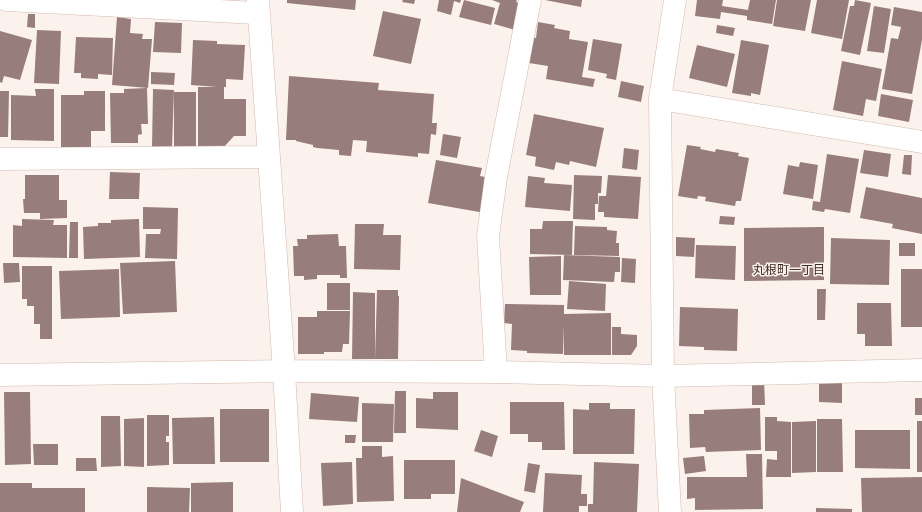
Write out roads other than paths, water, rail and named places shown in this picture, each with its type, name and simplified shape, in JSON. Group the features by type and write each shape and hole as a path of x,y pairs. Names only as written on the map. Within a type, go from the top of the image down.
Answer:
{"street":[{"path":"6,0 258,6 284,371 292,512"},
{"path":"496,372 488,236 496,177 530,0"},
{"path":"670,512 663,376 660,99 675,0"},
{"path":"660,99 922,142"},
{"path":"0,159 269,157"},
{"path":"0,375 284,371 496,372 663,376 922,370"}],"district":[{"name":"丸根町一丁目","path":"789,270"}]}
